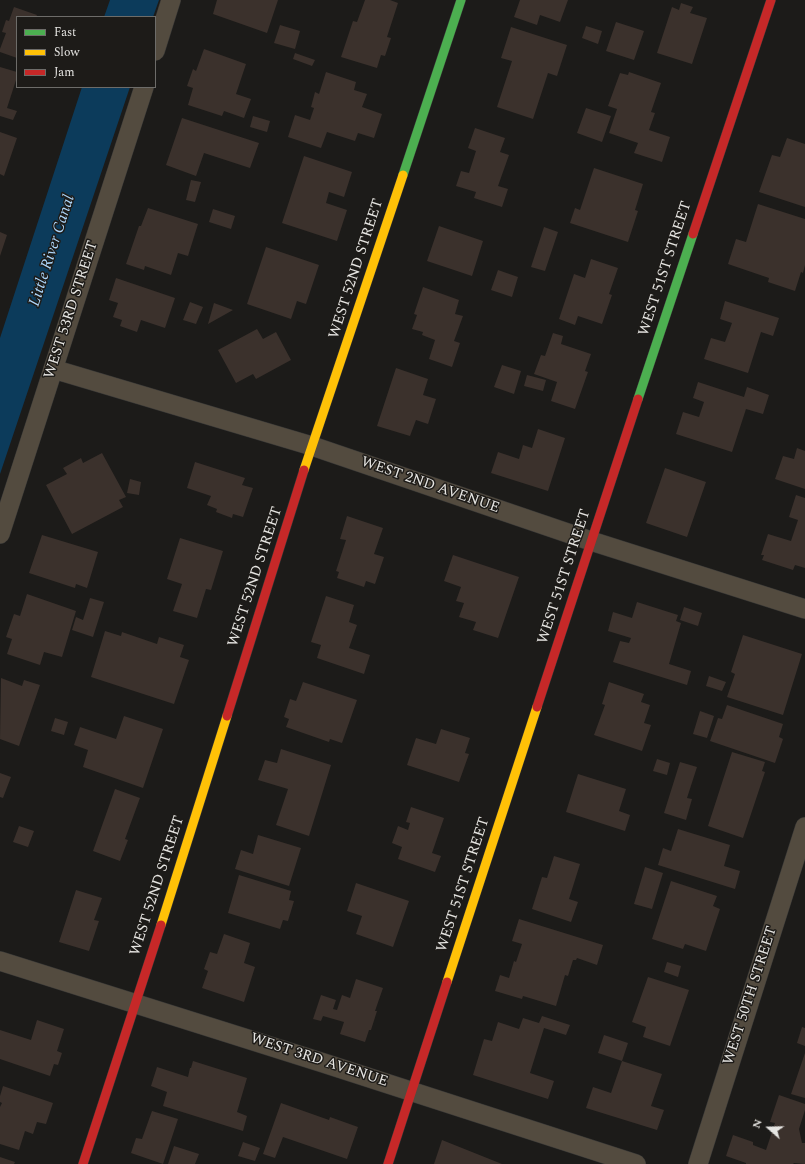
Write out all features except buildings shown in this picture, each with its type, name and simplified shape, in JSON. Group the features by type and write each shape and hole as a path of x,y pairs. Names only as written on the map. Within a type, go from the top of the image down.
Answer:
{"street":[{"path":"156,48 171,0"},
{"name":"WEST 52ND STREET","path":"83,1164 136,1003 312,446 461,0"},
{"name":"WEST 51ST STREET","path":"388,1164 591,541 771,0"},
{"name":"WEST 53RD STREET","path":"0,534 144,88"},
{"name":"WEST 2ND AVENUE","path":"53,369 312,446 591,541 805,609"},
{"name":"WEST 50TH STREET","path":"698,1164 805,827"},
{"name":"WEST 3RD AVENUE","path":"0,961 412,1091 636,1164"}],"water":[{"path":"110,0 159,0 153,16 104,16"},
{"name":"Little River Canal","path":"82,88 130,88 0,474 0,338"}],"traffic: fast":[{"path":"403,175 461,0"},
{"path":"638,399 693,234"}],"traffic: slow":[{"path":"304,470 403,175"},
{"path":"447,982 537,707"},
{"path":"161,925 227,716"}],"traffic: jam":[{"path":"693,234 771,0"},
{"path":"537,707 638,399"},
{"path":"227,716 304,470"},
{"path":"83,1164 161,925"},
{"path":"388,1164 447,982"}]}
